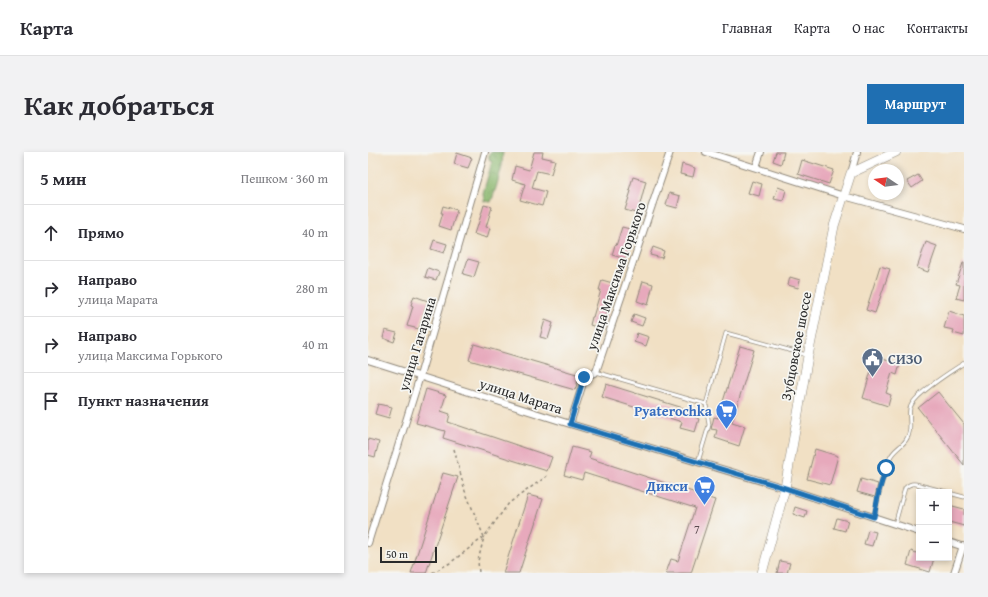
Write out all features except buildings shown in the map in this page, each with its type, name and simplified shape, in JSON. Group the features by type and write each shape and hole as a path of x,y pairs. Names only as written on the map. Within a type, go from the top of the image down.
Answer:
{"main road":[{"path":"851,173 896,152"},
{"name":"Зубцовское шоссе","path":"762,573 785,488 808,356 834,226 851,173"}],"street":[{"name":"улица Гагарина","path":"368,543 420,376 486,152"},
{"name":"улица Максима Горького","path":"570,424 584,377 596,372 670,152"},
{"path":"706,152 844,196 964,229"},
{"path":"756,167 761,152"},
{"path":"851,173 857,152"},
{"name":"улица Марата","path":"368,360 570,424 785,488 916,531"},
{"path":"952,543 963,546 954,573"}],"lane":[{"path":"698,463 709,425 706,404 726,333 808,356"},
{"path":"874,517 879,491 892,454 907,440 911,425 910,409 912,404 925,390 964,363"},
{"path":"596,372 706,404"},
{"path":"895,524 905,488 914,483 936,489"},
{"path":"952,493 964,497"}],"path":[{"path":"454,449 465,491 484,537 478,561 479,573"},
{"path":"432,573 450,563 484,537 510,503 547,476"}],"green space":[{"path":"491,152 503,152 502,165 491,202 484,201 483,193 492,162 489,159 489,154"}],"place":[{"name":"СИЗО","path":"873,378"},
{"name":"Pyaterochka","path":"727,430"},
{"name":"Дикси","path":"704,506"}],"route":[{"path":"584,377 570,424 785,488 874,517 879,491 886,468"}]}
